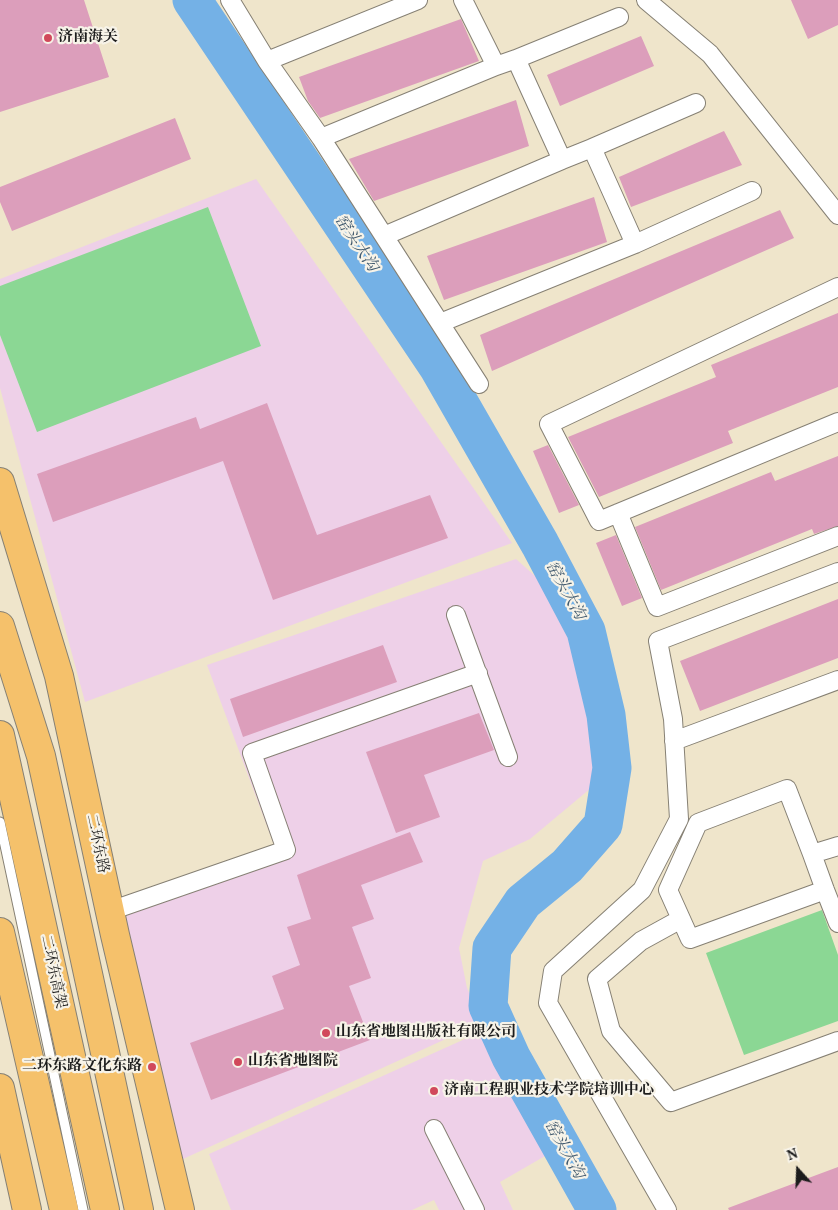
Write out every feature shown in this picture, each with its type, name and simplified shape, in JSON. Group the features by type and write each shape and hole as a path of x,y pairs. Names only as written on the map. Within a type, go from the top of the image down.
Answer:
{"highway":[{"name":"二环东路","path":"0,482 59,676 110,911 180,1210"},
{"path":"0,626 40,756 139,1210"},
{"name":"二环东高架","path":"0,735 105,1210"},
{"path":"0,932 64,1210"},
{"path":"0,1088 27,1210"}],"street":[{"path":"230,0 267,61 321,138 479,384"},
{"path":"267,61 418,0"},
{"path":"463,0 496,66"},
{"path":"646,0 710,54 838,215"},
{"path":"321,138 619,17"},
{"path":"516,59 562,160"},
{"path":"384,236 696,103"},
{"path":"592,148 635,244"},
{"path":"440,323 635,244 752,192"},
{"path":"838,287 549,424 599,521 838,422"},
{"path":"618,513 657,607 838,536"},
{"path":"667,1210 548,1003 553,971 642,890 679,819 673,719 658,641 838,572"},
{"path":"456,615 508,757"},
{"path":"110,911 286,850 252,753 478,673"},
{"path":"674,741 838,680"},
{"path":"825,890 690,939 668,890 698,823 787,789 838,923"},
{"path":"812,854 838,846"},
{"path":"681,919 641,941 597,979 610,1031 672,1102 838,1041"},
{"path":"434,1129 475,1210"}],"lane":[{"path":"0,822 83,1210"}],"shaded area":[{"path":"256,179 512,543 85,702 0,388 0,279"},
{"path":"516,559 544,584 586,631 609,705 591,788 530,839 483,861 459,948 467,988 483,1022 183,1159 122,917 280,861 207,665"},
{"name":"济南工程职业技术学院培训中心","path":"485,1030 552,1152 500,1182 513,1210 439,1210 434,1200 412,1210 231,1210 209,1154"}],"green space":[{"path":"208,207 261,346 37,432 0,335 0,286"},
{"path":"822,910 838,955 838,1021 744,1055 706,953"}],"building":[{"name":"济南海关","path":"0,0 84,0 109,77 0,112"},
{"path":"791,0 838,0 838,25 808,39"},
{"path":"461,19 479,61 320,118 308,101 299,77"},
{"path":"641,36 654,66 560,106 547,75"},
{"path":"516,100 529,146 374,201 349,159"},
{"path":"175,118 191,159 12,231 0,202 0,187"},
{"path":"724,131 742,165 631,207 619,177"},
{"path":"594,197 607,242 444,300 427,256"},
{"path":"780,210 794,238 492,371 480,335"},
{"path":"838,313 838,387 728,431 733,443 599,497 568,437 716,377 711,365"},
{"path":"267,403 317,535 430,495 448,538 273,600 223,461 53,522 37,474 196,417 200,429"},
{"path":"548,445 579,505 559,513 533,451"},
{"path":"838,456 838,526 814,534 812,529 661,590 635,527 771,472 775,481"},
{"path":"616,535 642,598 622,606 596,543"},
{"path":"838,599 838,658 700,711 680,661"},
{"path":"383,645 397,682 243,737 230,699"},
{"path":"479,713 494,750 424,775 440,817 396,833 366,752"},
{"path":"410,832 423,862 361,885 374,919 352,927 371,978 349,986 370,1040 211,1100 190,1043 284,1009 272,976 300,965 287,927 311,919 297,875"},
{"path":"838,1167 838,1210 729,1210 728,1208"}],"waterway":[{"name":"窑头大沟","path":"192,0 439,368 540,544 586,631 606,715 612,768 603,825 567,866 523,902 492,948 488,1006 511,1057 597,1210"}],"place":[{"name":"济南海关","path":"48,38"},
{"name":"山东省地图出版社有限公司","path":"326,1033"},
{"name":"山东省地图院","path":"238,1062"},
{"name":"二环东路文化东路","path":"152,1067"},
{"name":"济南工程职业技术学院培训中心","path":"434,1091"}]}
